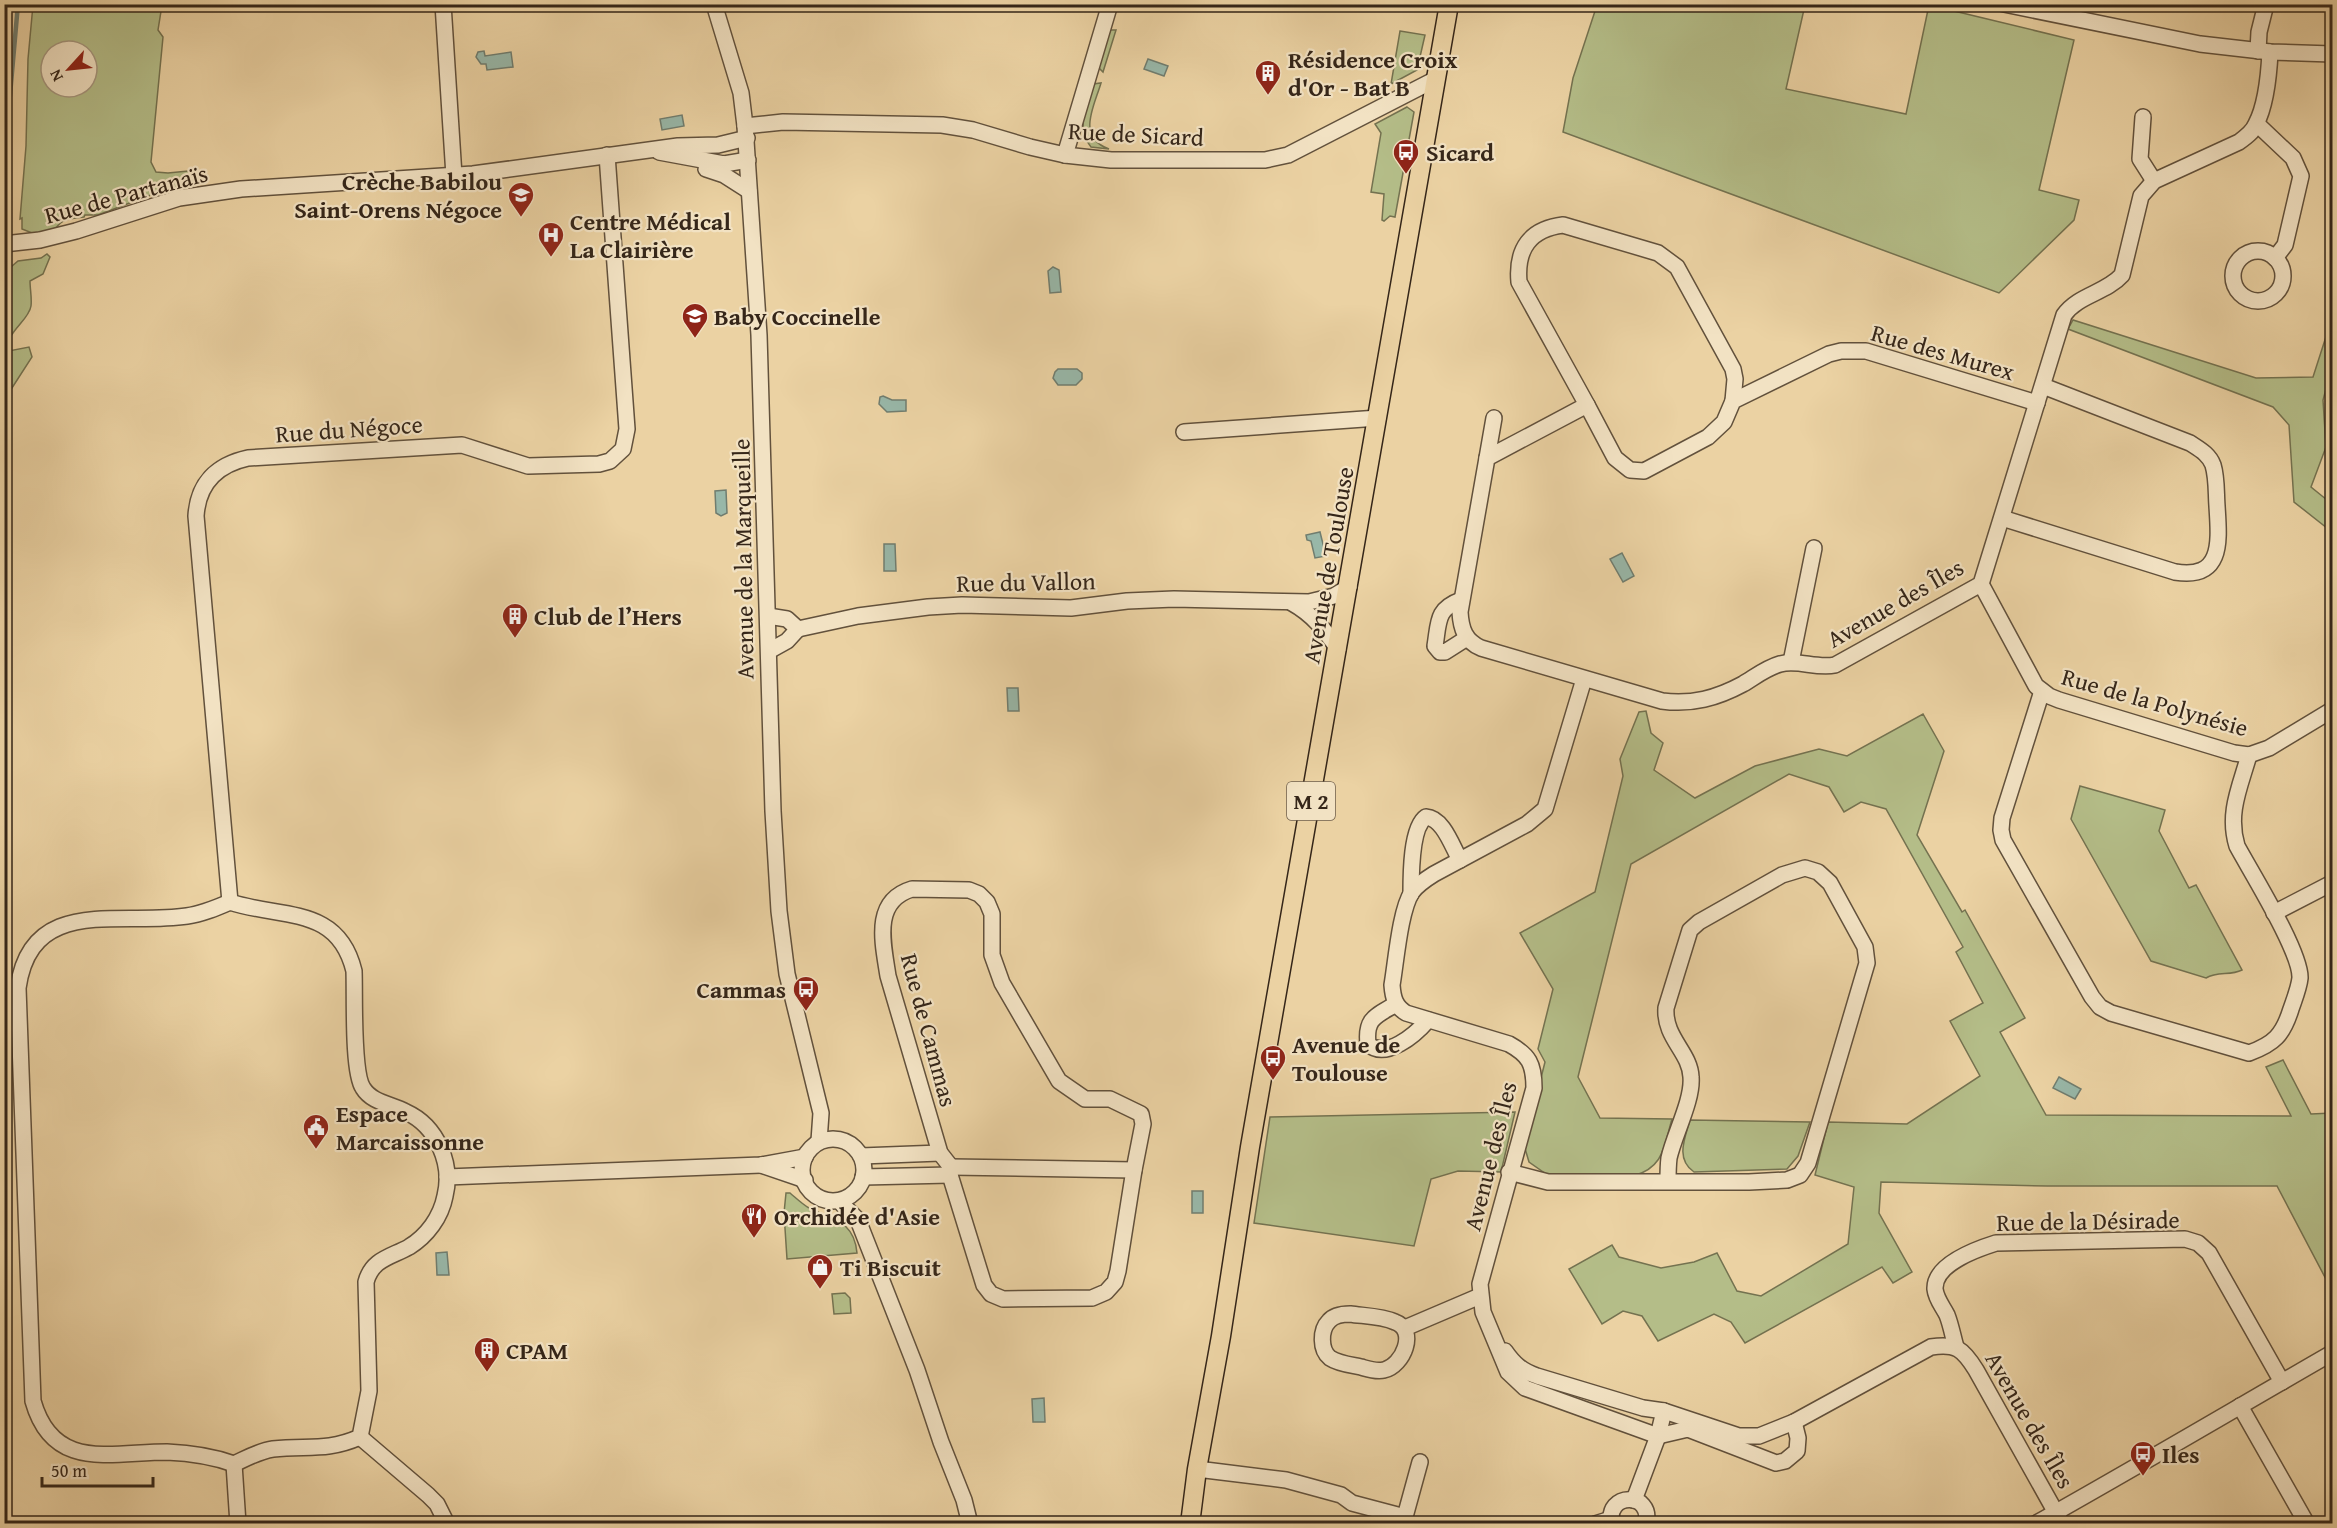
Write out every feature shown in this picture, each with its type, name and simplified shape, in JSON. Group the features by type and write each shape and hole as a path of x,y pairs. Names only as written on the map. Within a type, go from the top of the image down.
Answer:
{"main road":[{"name":"Avenue de Toulouse","path":"1190,1524 1197,1468 1221,1336 1250,1147 1449,4"}],"street":[{"path":"443,4 454,176"},
{"name":"Avenue de la Marqueille","path":"714,4 741,93 746,132 758,324 773,811 783,946 808,1066 821,1113 819,1142"},
{"path":"1065,155 1110,4"},
{"path":"2004,4 2045,8 2200,44 2264,51 2332,54"},
{"path":"2143,117 2140,159 2154,181 2239,142 2250,134 2257,124 2267,87 2264,51 2259,32 2266,4"},
{"name":"Rue de Sicard","path":"746,132 778,122 942,125 973,130 1065,155 1111,160 1265,160 1288,155 1436,79"},
{"path":"2257,124 2293,158 2301,176 2285,245 2275,258"},
{"name":"Rue de Partanaïs","path":"5,244 40,240 67,233 179,198 241,189 454,176 691,144 718,145 746,132"},
{"name":"Rue de Partanaïs","path":"653,150 724,164 748,160"},
{"name":"Rue du Négoce","path":"230,902 196,516 200,492 214,473 224,466 248,458 462,445 528,466 599,464 610,461 626,441 627,429 607,155"},
{"name":"Rue de Partanaïs","path":"673,155 724,175 749,191"},
{"name":"Avenue des Îles","path":"1467,638 1473,645 1481,648 1662,702 1688,703 1717,696 1771,667 1791,663 1814,667 1835,665 1981,584 2043,386 2060,323 2068,309 2075,303 2115,283 2122,275 2141,196 2154,181"},
{"path":"1563,225 1658,252 1669,259 1677,267 1728,359 1735,379 1733,401 1724,422 1708,437 1651,469 1638,472 1623,466 1615,458 1519,282 1520,257 1527,243 1536,233 1549,227 1563,225"},
{"name":"Rue des Murex","path":"1733,401 1828,354 1854,350 1866,351 2037,403"},
{"path":"2002,518 2175,572 2196,572 2212,562 2217,552 2219,541 2215,478 2213,465 2208,456 2190,443 2043,386"},
{"path":"1487,458 1587,405"},
{"path":"1184,432 1378,418"},
{"path":"1461,600 1445,607 1441,612 1435,646 1440,652 1444,652 1467,638 1460,622 1461,600 1494,418"},
{"path":"1791,663 1814,548"},
{"name":"Rue de la Polynésie","path":"1981,584 2042,692 2070,704 2234,753 2249,755 2269,748 2332,710"},
{"name":"Rue du Vallon","path":"769,651 787,641 798,629 869,614 928,607 962,605 1071,608 1127,601 1174,599 1292,603 1324,599 1349,587"},
{"path":"1292,603 1306,610 1338,649"},
{"path":"768,616 787,619 798,629"},
{"path":"1411,894 1427,879 1527,824 1545,809 1584,679"},
{"path":"2042,692 2005,806 2001,830 2003,840 2092,997 2100,1007 2112,1013 2249,1053 2264,1048 2275,1041 2282,1032 2290,1014 2300,978 2294,954 2237,846 2233,834 2234,807 2249,755"},
{"path":"1428,1020 1419,1031 1390,1048 1378,1050 1368,1044 1368,1025 1373,1017 1396,1004 1392,985 1404,914 1411,894 1411,875 1420,821 1426,817 1433,817 1439,823 1460,860"},
{"path":"1509,1172 1548,1182 1668,1182 1749,1182 1787,1180 1800,1175 1808,1163 1867,963 1865,947 1830,883 1818,872 1805,868 1782,875 1699,922 1690,930 1666,1008 1665,1020 1668,1030 1691,1076 1669,1160 1668,1182"},
{"path":"2274,914 2332,883"},
{"name":"Rue de Cammas","path":"950,1171 940,1153 888,976 883,946 885,912 890,901 900,893 912,890 969,890 979,894 987,902 992,914 992,955 1002,983 1059,1082 1085,1099 1110,1099 1141,1114 1143,1124 1134,1170"},
{"path":"230,902 252,909 301,915 313,919 335,933 351,957 354,971 357,1066 362,1088 377,1100 406,1112 425,1125 438,1143 447,1177 445,1198 437,1219 430,1228 411,1246 379,1261 368,1274 366,1282 369,1391 360,1437 328,1448 273,1449 234,1464 213,1456 167,1452 90,1455 64,1446 51,1436 36,1413 32,1390 18,988 22,967 30,949 39,939 60,926 87,921 185,916 208,912 230,902"},
{"name":"Avenue des Îles","path":"1396,1004 1406,1013 1509,1044 1522,1051 1530,1061 1534,1074 1534,1088 1480,1284 1483,1312 1508,1372 1525,1388 1658,1436"},
{"name":"Avenue de la Marqueille","path":"821,1113 841,1140"},
{"path":"841,1140 854,1148 861,1156 864,1166 863,1177 855,1192 845,1199 839,1201 818,1197 805,1180 802,1169 805,1157 819,1142 841,1140"},
{"path":"861,1156 940,1153"},
{"path":"447,1177 761,1165 805,1157"},
{"path":"761,1165 805,1180"},
{"path":"863,1177 950,1171 1134,1170 1116,1282 1106,1292 1092,1298 1003,1299 991,1294 984,1285 950,1171"},
{"path":"855,1192 858,1220 917,1370 941,1442 964,1500 970,1524"},
{"path":"839,1201 858,1220"},
{"name":"Rue de la Désirade","path":"1956,1347 1947,1315 1935,1289 1937,1277 1945,1268 1979,1248 1996,1243 2186,1239 2198,1243 2209,1253 2282,1382"},
{"path":"1404,1328 1480,1296"},
{"name":"Avenue des Îles","path":"1483,1312 1507,1354 1523,1371 1643,1408 1664,1411 1739,1436 1759,1436 1794,1422 1931,1347 1945,1345 1956,1347 1966,1354 1976,1370 2058,1516"},
{"path":"1350,1314 1397,1322 1404,1328 1406,1337 1404,1353 1399,1362 1391,1368 1379,1371 1331,1359 1322,1343 1324,1330 1329,1321 1339,1315 1350,1314"},
{"path":"2036,1524 2058,1516 2332,1353"},
{"path":"2240,1406 2307,1524"},
{"path":"1634,1500 1658,1436 1664,1411"},
{"path":"1658,1436 1688,1429 1776,1462 1785,1461 1797,1451 1798,1438 1794,1422"},
{"path":"360,1437 428,1495 437,1504 447,1524"},
{"path":"1197,1468 1286,1480 1341,1495 1352,1503 1404,1520 1420,1462"},
{"path":"234,1464 238,1524"},
{"path":"1594,1524 1612,1521 1611,1513 1617,1503 1622,1500 1634,1500 1644,1507 1647,1513 1646,1524"}],"green space":[{"path":"33,5 162,5 158,30 163,37 151,162 156,172 188,171 197,180 191,190 151,195 98,215 69,219 58,225 52,234 32,233 22,229 22,218 20,219 26,146 28,59"},
{"path":"1597,5 1805,5 1786,89 1906,114 1929,5 2074,40 2039,190 2079,200 2074,220 1999,293 1563,132 1573,78"},
{"path":"1110,30 1116,30 1103,72 1098,67"},
{"path":"1400,31 1425,35 1417,70 1391,84"},
{"path":"1101,83 1092,111 1090,129 1099,144 1109,149 1091,147 1086,140 1083,124 1093,84"},
{"path":"1407,107 1414,112 1395,217 1390,216 1384,221 1382,220 1384,194 1371,192 1381,133 1375,124"},
{"path":"47,254 50,257 43,274 30,281 31,306 29,312 13,333 8,345 9,351 29,347 32,357 10,391 4,389 5,272 18,261 41,258"},
{"path":"2332,318 2332,367 2323,400 2326,447 2311,487 2332,504 2332,532 2294,502 2289,425 2273,407 2068,329 2073,320 2256,378 2313,377"},
{"path":"1646,711 1651,733 1663,743 1654,770 1695,798 1755,766 1819,749 1847,756 1923,714 1944,751 1917,835 1962,912 1965,910 2025,1018 2000,1032 2046,1115 2291,1116 2266,1067 2283,1060 2311,1114 2332,1113 2332,1285 2328,1283 2277,1186 2047,1186 1881,1182 1879,1213 1912,1272 1893,1283 1882,1267 1745,1343 1731,1322 1714,1314 1658,1341 1642,1316 1623,1311 1602,1324 1569,1269 1612,1245 1619,1257 1661,1268 1694,1262 1717,1253 1737,1291 1761,1296 1848,1244 1854,1187 1815,1175 1828,1122 1907,1124 1980,1076 1950,1021 1983,1003 1956,952 1963,947 1886,809 1861,802 1844,812 1829,787 1789,774 1631,864 1578,1077 1600,1118 1672,1119 1657,1162 1651,1168 1633,1176 1549,1176 1529,1162 1524,1145 1545,1062 1538,1049 1553,989 1520,933 1595,892 1623,776 1620,759 1639,712"},
{"path":"2080,786 2165,810 2159,831 2189,888 2196,885 2242,970 2206,978 2151,961 2071,819"},
{"path":"1515,1112 1501,1172 1458,1171 1431,1179 1414,1246 1254,1223 1270,1117"},
{"path":"1690,1120 1810,1122 1798,1156 1787,1169 1694,1172 1688,1167 1683,1155"},
{"path":"786,1193 790,1193 809,1208 847,1227 855,1242 857,1253 787,1259 784,1213"},
{"path":"845,1293 850,1298 851,1313 834,1314 832,1294"}],"shaded area":[{"path":"484,51 485,56 511,52 513,67 487,70 486,64 481,64 476,57 478,52"},
{"path":"1148,59 1168,66 1164,76 1144,69"},
{"path":"682,115 684,126 662,130 660,119"},
{"path":"1053,267 1059,270 1061,292 1050,293 1048,271"},
{"path":"1058,369 1077,369 1082,373 1082,379 1076,385 1058,385 1053,378"},
{"path":"880,397 892,400 906,400 906,411 887,412 879,404"},
{"path":"726,490 727,513 721,516 716,513 715,491"},
{"path":"1320,532 1326,556 1315,558 1311,541 1307,540 1306,535"},
{"path":"884,544 895,544 896,571 884,571"},
{"path":"1622,553 1634,576 1623,582 1610,559"},
{"path":"1007,688 1018,688 1019,711 1008,711"},
{"path":"2059,1077 2081,1089 2075,1099 2053,1088"},
{"path":"1192,1191 1203,1191 1203,1213 1192,1213"},
{"path":"447,1252 449,1275 437,1275 436,1253"},
{"path":"1044,1398 1045,1422 1033,1422 1032,1399"}],"waterway":[{"path":"4,163 18,4"}],"place":[{"name":"Résidence Croix d'Or - Bat B","path":"1268,96"},
{"name":"Sicard","path":"1406,175"},
{"name":"Crèche Babilou Saint-Orens Négoce","path":"521,218"},
{"name":"Centre Médical La Clairière","path":"551,258"},
{"name":"Baby Coccinelle","path":"695,339"},
{"name":"Club de l’Hers","path":"515,639"},
{"name":"Cammas","path":"806,1012"},
{"name":"Avenue de Toulouse","path":"1273,1081"},
{"name":"Espace Marcaissonne","path":"316,1150"},
{"name":"Orchidée d'Asie","path":"754,1239"},
{"name":"Ti Biscuit","path":"820,1290"},
{"name":"CPAM","path":"487,1373"},
{"name":"Iles","path":"2143,1477"}]}
